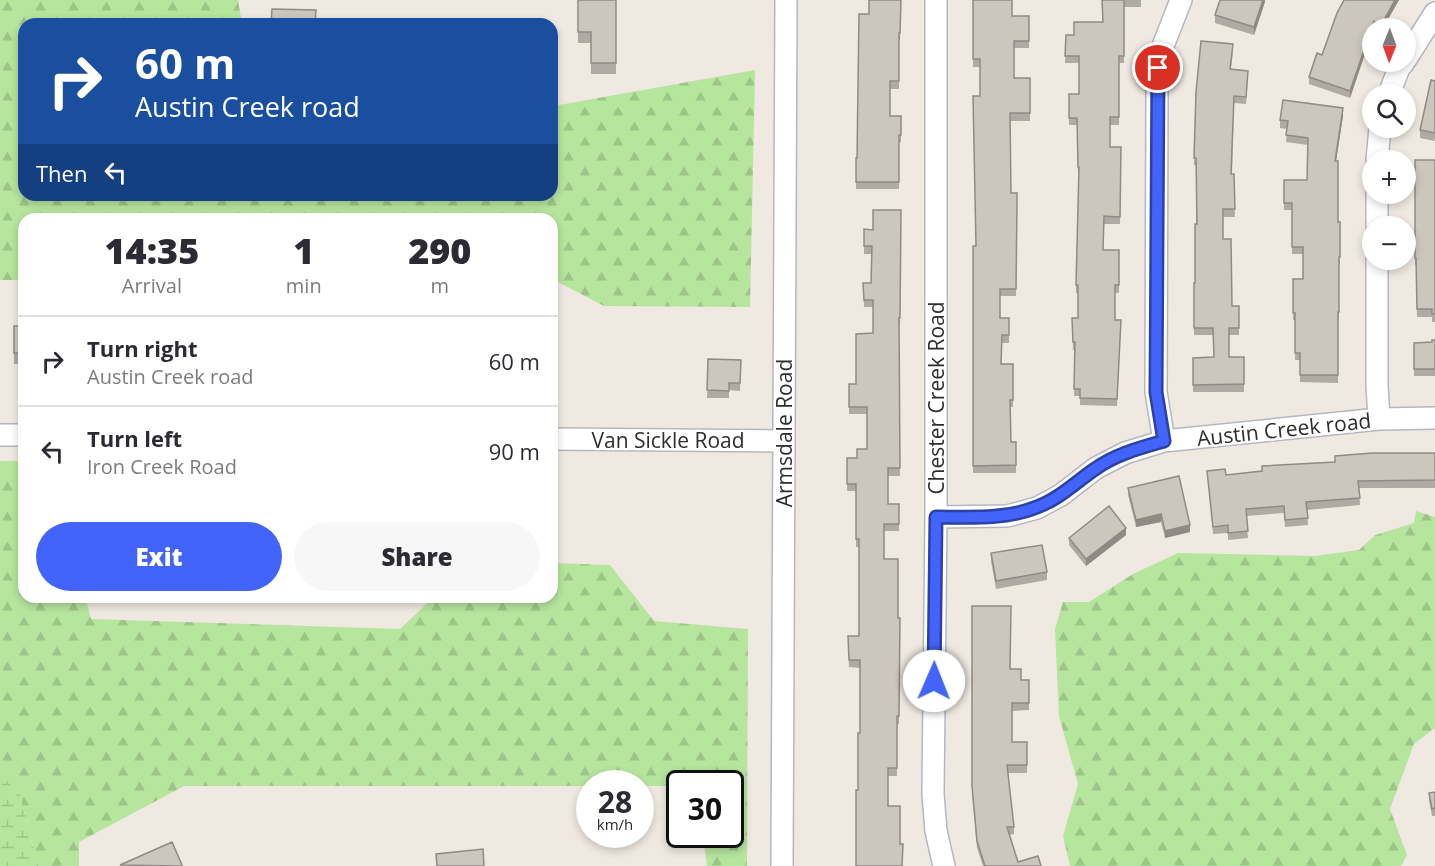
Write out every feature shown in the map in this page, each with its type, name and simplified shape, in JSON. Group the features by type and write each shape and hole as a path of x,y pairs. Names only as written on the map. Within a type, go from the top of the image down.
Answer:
{"street":[{"name":"Armsdale Road","path":"782,866 786,0"},
{"name":"Chester Creek Road","path":"936,0 936,517 933,794 936,831 944,866"},
{"path":"1164,441 1156,392 1157,92 1158,68 1163,46 1181,0"},
{"path":"1416,43 1435,13"},
{"path":"1377,270 1379,419"},
{"name":"Austin Creek road","path":"936,517 1007,516 1037,507 1061,495 1096,468 1125,453 1164,441 1379,419 1435,418"},
{"path":"0,435 18,435"},
{"name":"Van Sickle Road","path":"558,440 784,441"}],"green space":[{"path":"0,0 238,0 241,18 18,18 18,201 558,201 558,105 755,70 750,307 604,306 558,282 558,213 18,213 18,280 0,280"},
{"path":"0,461 18,461 18,603 87,603 91,619 400,629 428,603 558,603 558,563 610,565 654,621 748,629 747,866 707,866 705,848 744,848 744,770 666,770 666,786 654,786 654,770 576,770 576,786 184,786 79,842 79,866 38,866 20,796 0,773"},
{"path":"1416,511 1435,517 1435,728 1414,744 1390,809 1407,855 1401,866 1070,866 1063,836 1078,784 1059,716 1055,629 1063,602 1089,602 1133,574 1178,553 1315,556 1359,550 1375,535 1414,523"},
{"path":"0,773 20,795 38,866 0,866"}],"building":[{"path":"578,0 616,0 616,63 591,63 591,32 578,32"},
{"path":"869,0 901,0 899,81 890,81 890,116 901,116 899,182 856,182 859,14 869,14"},
{"path":"973,0 1012,0 1012,16 1029,16 1029,41 1014,41 1014,78 1030,78 1030,113 1010,113 1011,193 1017,193 1016,289 1000,289 1000,318 1009,318 1009,335 1002,335 1001,364 1013,364 1013,400 1010,400 1011,442 1016,442 1016,465 973,466 973,246 976,246 973,96 980,96 980,59 973,59"},
{"path":"1102,0 1124,0 1124,56 1119,56 1119,117 1110,117 1110,147 1121,147 1120,217 1104,216 1103,250 1119,250 1119,285 1115,285 1115,320 1121,320 1117,399 1080,398 1080,389 1074,389 1075,342 1073,342 1072,318 1078,318 1078,285 1076,285 1079,167 1077,118 1069,118 1069,94 1079,94 1079,56 1065,56 1066,35 1074,35 1074,22 1103,22"},
{"path":"1220,0 1263,0 1254,27 1215,15"},
{"path":"1344,0 1395,0 1385,18 1362,18 1362,56 1350,91 1309,77 1317,53 1322,55"},
{"path":"272,9 316,10 315,18 271,18"},
{"path":"1201,41 1233,44 1230,69 1248,71 1246,97 1234,96 1231,174 1234,174 1235,209 1223,209 1223,239 1231,239 1232,306 1239,306 1239,328 1229,328 1229,357 1244,357 1244,384 1193,385 1193,358 1214,357 1213,328 1194,328 1195,224 1197,224 1196,158 1194,158 1196,92"},
{"path":"1431,80 1435,81 1435,133 1420,130"},
{"path":"1283,100 1343,108 1335,161 1338,161 1338,222 1340,222 1338,375 1300,375 1300,353 1295,353 1293,279 1303,279 1303,247 1292,247 1292,203 1284,203 1284,180 1307,180 1308,138 1286,135 1288,121 1280,120"},
{"path":"1416,160 1435,160 1435,314 1432,314 1432,309 1417,309"},
{"path":"873,210 901,210 900,468 888,468 888,504 899,504 899,524 884,524 884,559 898,559 898,618 900,618 897,768 888,768 888,806 900,806 902,866 856,866 860,660 849,660 848,636 859,636 859,539 856,539 856,484 847,484 847,458 857,458 857,449 867,449 867,407 849,407 849,384 856,384 856,334 873,333 873,300 864,300 863,283 871,283 872,246 864,246 864,229 873,230"},
{"path":"14,326 18,326 18,353 14,353"},
{"path":"1435,340 1435,369 1414,369 1414,343 1432,342"},
{"path":"708,359 741,360 740,383 729,383 729,391 707,390"},
{"path":"1372,453 1435,453 1435,480 1358,481 1360,498 1306,502 1308,518 1285,520 1284,506 1246,509 1248,531 1228,533 1228,525 1213,527 1207,471 1225,469 1226,475 1262,471 1262,466 1335,462 1335,456"},
{"path":"1179,476 1190,525 1165,531 1161,514 1136,520 1128,488"},
{"path":"1109,506 1126,528 1086,559 1069,538"},
{"path":"1042,545 1047,572 996,581 991,553"},
{"path":"972,606 1011,606 1010,669 1021,669 1021,680 1029,680 1029,703 1012,703 1012,742 1027,742 1027,765 1007,765 1014,827 1007,827 1018,862 1038,856 1041,866 985,866 977,841 972,786"},
{"path":"1435,792 1435,808 1432,809 1429,793"},
{"path":"172,842 182,865 180,866 120,865"},
{"path":"483,849 484,866 437,866 436,854"}],"route":[{"path":"934,681 936,517 1007,516 1037,507 1061,495 1096,468 1125,453 1164,441 1156,392 1158,68"}]}
